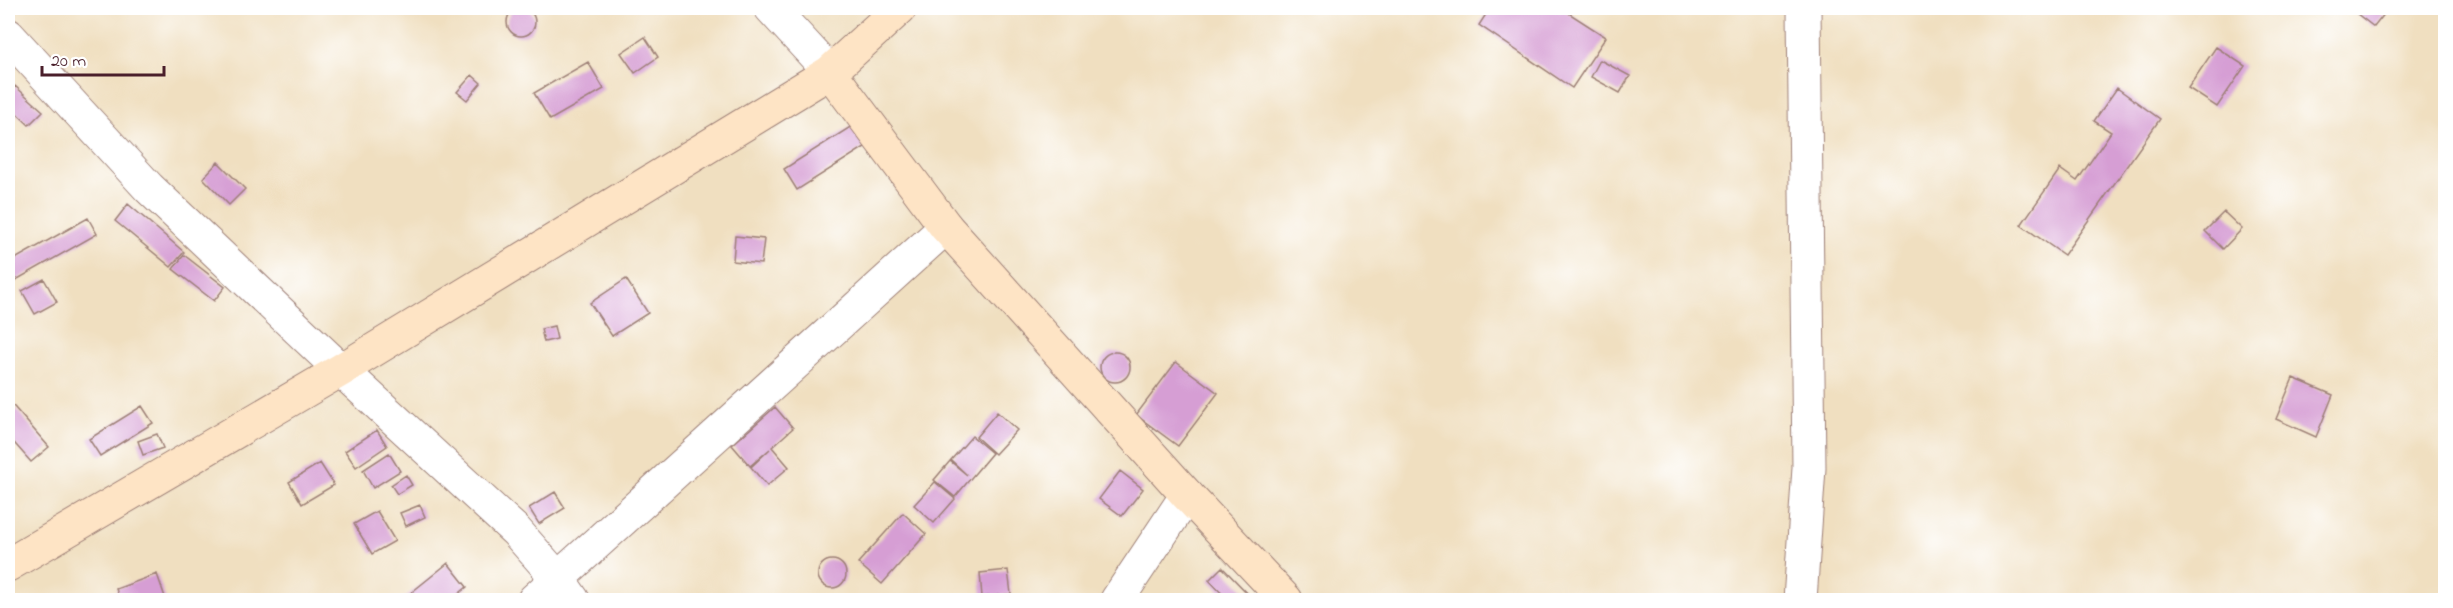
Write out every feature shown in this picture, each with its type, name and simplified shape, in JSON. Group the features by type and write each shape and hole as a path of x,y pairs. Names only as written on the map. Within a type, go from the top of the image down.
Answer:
{"main road":[{"path":"8,565 341,370 830,72 900,8"},
{"path":"830,72 946,227 1187,495 1286,600"}],"street":[{"path":"771,8 830,72"},
{"path":"1800,600 1809,468 1804,8"},
{"path":"8,35 149,188 341,370 516,531 566,590"},
{"path":"534,600 566,590 946,227"},
{"path":"1117,600 1187,495"}],"building":[{"path":"521,8 531,12 535,22 531,32 521,36 511,32 507,22 511,12"},
{"path":"1490,8 1561,8 1606,37 1572,88 1479,25"},
{"path":"2360,8 2389,8 2374,27 2356,13"},
{"path":"645,37 658,57 635,73 621,53"},
{"path":"2216,47 2245,66 2217,107 2188,88"},
{"path":"1600,60 1630,76 1620,93 1591,77"},
{"path":"588,62 604,89 550,120 534,93"},
{"path":"472,75 481,83 467,100 457,92"},
{"path":"15,86 43,111 29,125 8,105 8,95"},
{"path":"2117,88 2160,119 2064,255 2021,225 2060,169 2077,181 2111,132 2094,121"},
{"path":"855,124 868,145 797,190 784,169"},
{"path":"218,162 245,189 229,205 203,178"},
{"path":"128,204 184,252 171,267 115,221"},
{"path":"2224,212 2242,229 2223,249 2205,231"},
{"path":"88,218 97,234 9,284 8,263"},
{"path":"735,236 764,239 761,264 733,261"},
{"path":"184,255 225,287 214,301 173,269"},
{"path":"44,279 57,302 35,314 22,291"},
{"path":"626,279 648,313 612,336 590,303"},
{"path":"554,326 557,339 544,342 541,329"},
{"path":"1115,352 1126,356 1130,367 1126,378 1115,382 1104,378 1100,367 1104,356"},
{"path":"1176,362 1218,393 1178,446 1136,415"},
{"path":"2293,378 2333,395 2316,437 2276,419"},
{"path":"8,400 49,447 31,462 8,436"},
{"path":"142,406 153,423 100,456 89,439"},
{"path":"775,407 793,428 772,447 789,467 767,486 751,467 770,449 750,466 732,445"},
{"path":"997,412 1017,430 995,454 976,437"},
{"path":"377,430 387,446 356,467 345,451"},
{"path":"157,434 163,448 143,455 138,441"},
{"path":"972,436 992,453 955,497 934,480 950,461 967,475 951,460"},
{"path":"389,453 400,471 373,488 363,470"},
{"path":"320,463 334,485 302,504 289,482"},
{"path":"1120,471 1143,489 1122,516 1099,499"},
{"path":"406,475 412,485 397,494 391,485"},
{"path":"935,482 955,499 934,523 914,505"},
{"path":"555,492 565,508 539,524 529,508"},
{"path":"420,505 425,517 406,526 400,513"},
{"path":"377,511 395,541 372,554 354,524"},
{"path":"903,513 926,534 882,584 858,563"},
{"path":"832,560 842,564 846,574 842,584 832,588 822,584 818,574 822,564"},
{"path":"448,563 467,587 451,600 402,600"},
{"path":"1222,567 1252,598 1228,600 1209,580"},
{"path":"1008,570 1011,594 982,597 980,573"},
{"path":"157,574 166,600 120,600 116,589"}]}
